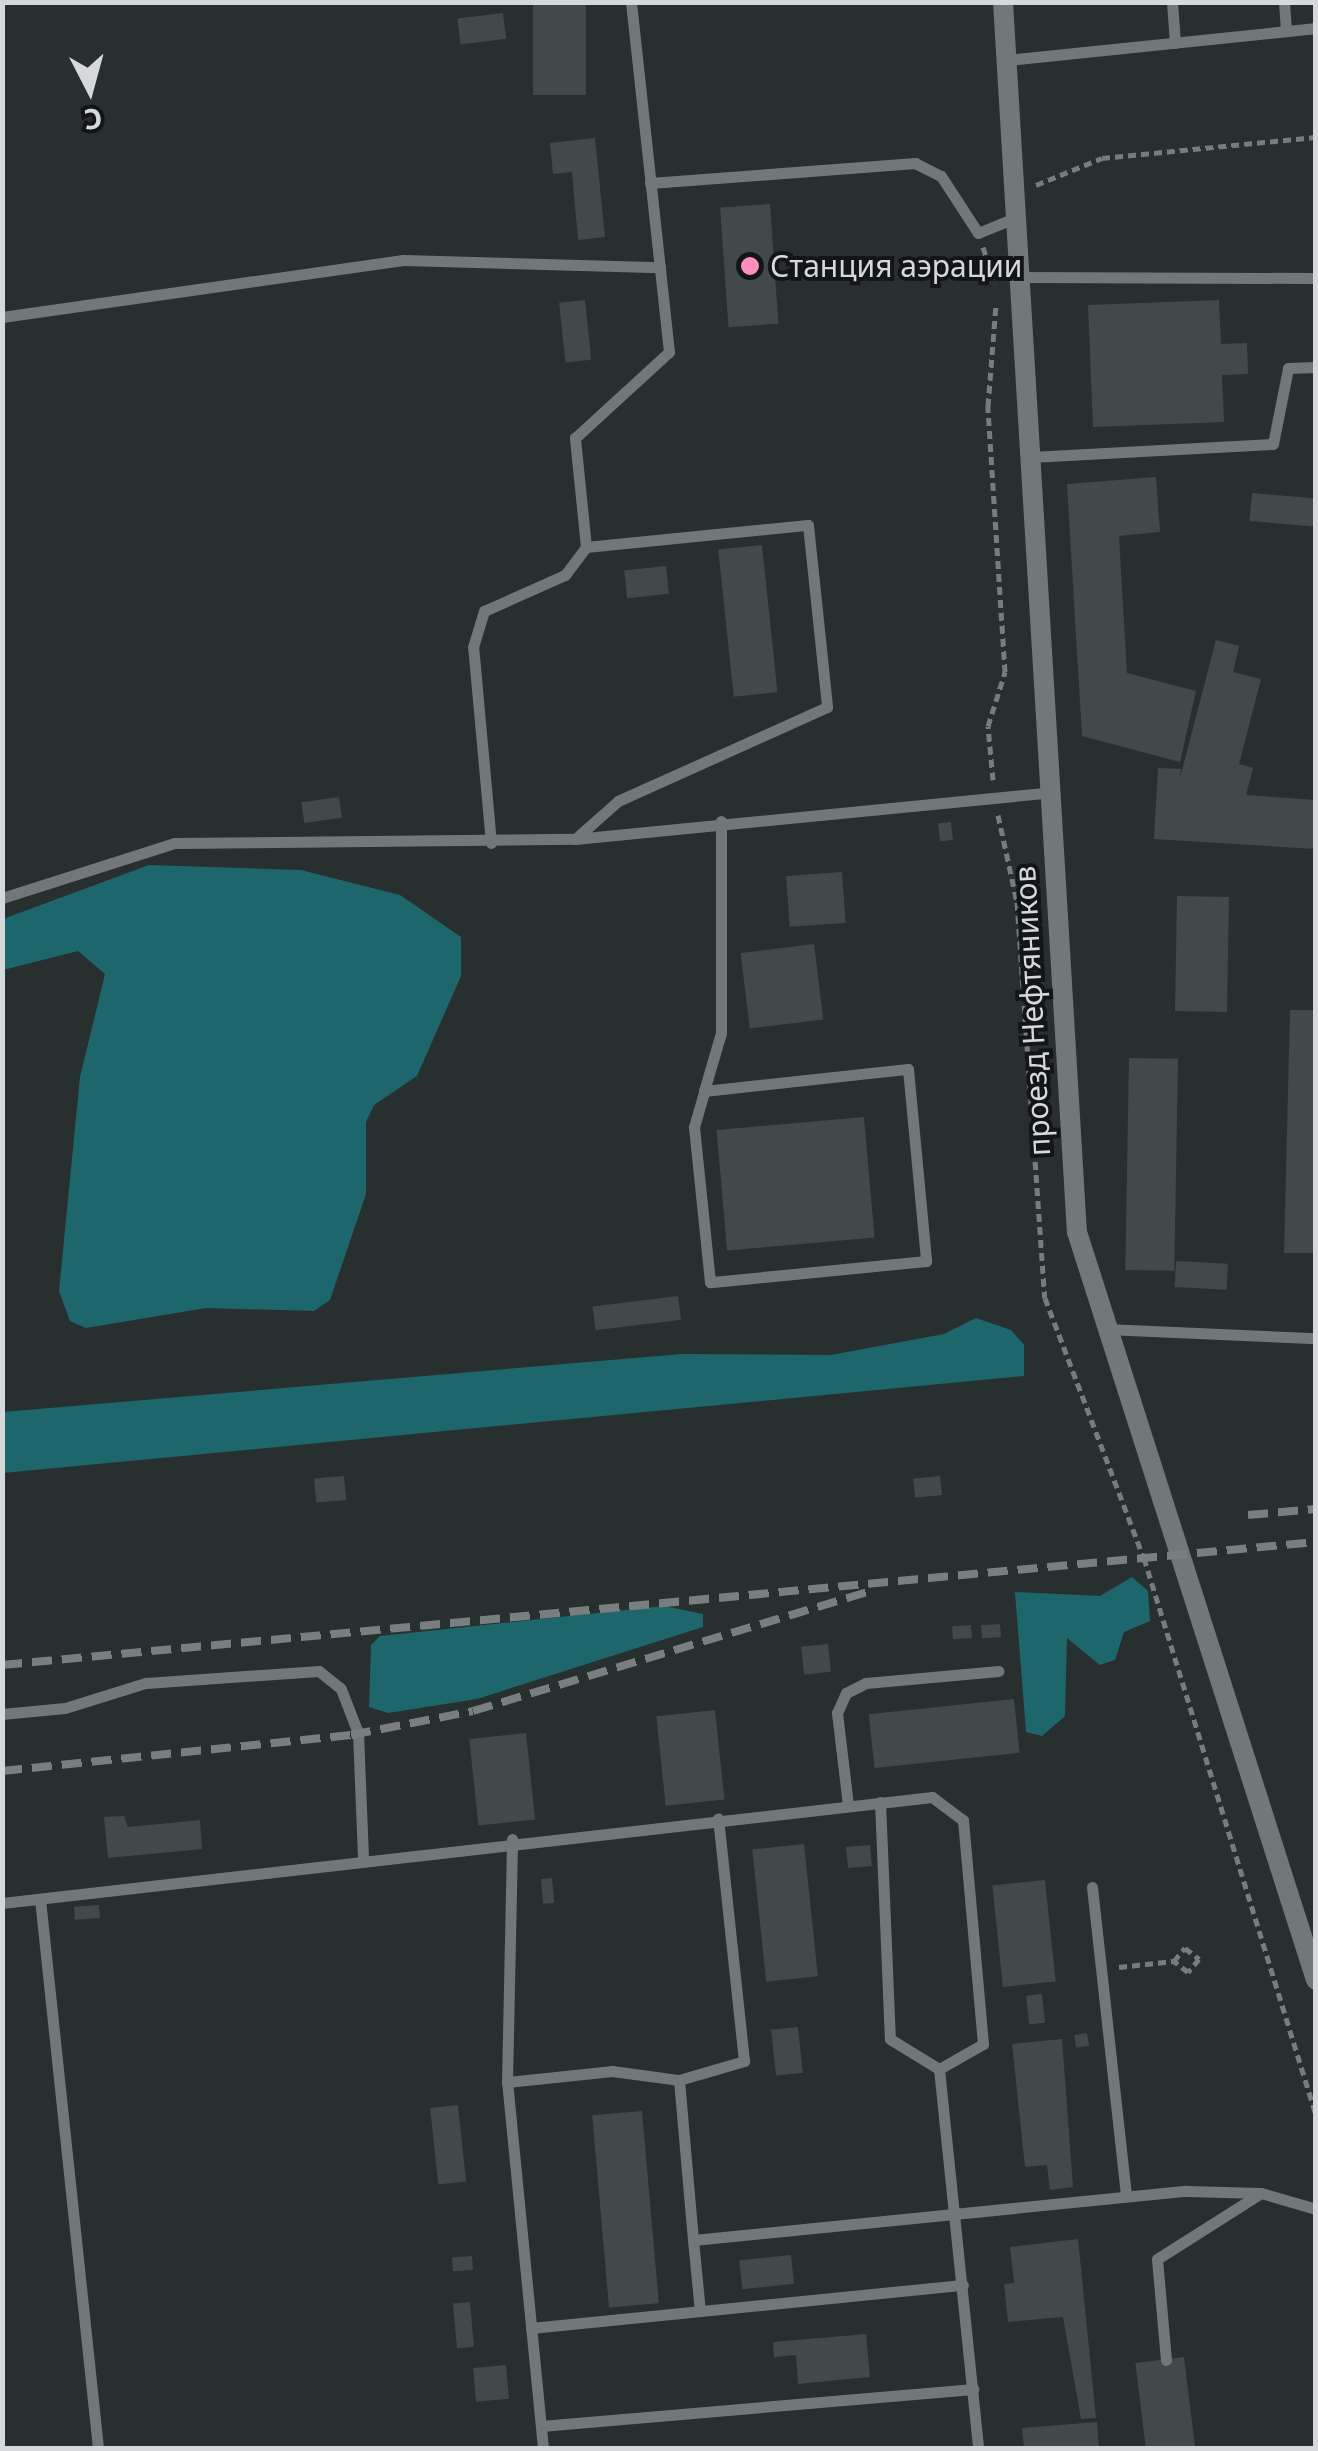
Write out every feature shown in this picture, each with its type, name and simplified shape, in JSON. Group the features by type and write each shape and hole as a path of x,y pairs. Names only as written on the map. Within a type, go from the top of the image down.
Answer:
{"street":[{"name":"проезд Нефтяников","path":"1003,2 1052,792 1070,1174 1102,1329 1316,1980"}],"lane":[{"path":"491,843 473,647 484,611 565,575 586,547 575,438 670,352 631,2"},
{"path":"1172,2 1175,43"},
{"path":"1284,2 1286,30"},
{"path":"1007,60 1316,28"},
{"path":"650,183 916,163 941,176 978,234 1017,218"},
{"path":"2,317 403,260 660,268"},
{"path":"1020,277 1316,278"},
{"path":"1031,456 1273,444 1288,368 1316,367"},
{"path":"575,839 618,801 828,707 808,525 586,547"},
{"path":"2,898 133,848 174,843 491,843 575,839 721,821 1052,792"},
{"path":"704,1090 908,1069 926,1260 710,1282 694,1127 704,1090 722,1033 721,821"},
{"path":"1102,1329 1316,1338"},
{"path":"848,1805 837,1713 846,1694 866,1683 998,1671"},
{"path":"2,1714 65,1708 146,1682 319,1672 341,1689 358,1734 363,1858"},
{"path":"2,1903 512,1839 932,1797 963,1820 982,2044 940,2069"},
{"path":"880,1802 890,2039 940,2069"},
{"path":"507,2082 612,2071 678,2080 744,2061 718,1818"},
{"path":"512,1839 507,2082 542,2448"},
{"path":"1092,1887 1126,2194"},
{"path":"40,1899 98,2448"},
{"path":"940,2069 978,2448"},
{"path":"678,2080 700,2311"},
{"path":"694,2240 1126,2194 1262,2193 1316,2209"},
{"path":"1166,2360 1157,2259 1262,2193"},
{"path":"531,2328 963,2286"},
{"path":"541,2426 972,2390"}],"path":[{"path":"1017,218 1040,178 1102,158 1316,137"},
{"path":"1101,1969 1174,1961 1186,1948 1199,1959 1188,1972 1174,1961"}],"shaded area":[{"path":"149,865 301,870 400,895 461,937 461,976 417,1076 374,1105 366,1122 366,1194 330,1300 314,1311 206,1308 86,1328 70,1321 59,1291 80,1077 105,974 78,951 3,970 3,919"},
{"path":"976,1318 1011,1330 1024,1345 1024,1376 3,1473 3,1412 682,1354 831,1355 944,1334"},
{"path":"1132,1577 1148,1591 1150,1621 1124,1632 1115,1660 1100,1665 1067,1638 1065,1716 1042,1736 1026,1732 1015,1592 1100,1596"},
{"path":"664,1606 703,1614 703,1627 477,1699 388,1713 369,1707 371,1645 380,1636"}],"building":[{"path":"533,2 586,2 586,95 533,95"},
{"path":"503,13 506,39 461,44 457,19"},
{"path":"595,138 605,237 578,240 572,172 553,174 550,143"},
{"name":"Станция аэрации","path":"770,204 778,324 728,327 720,207"},
{"path":"585,300 591,360 565,362 559,303"},
{"path":"1219,300 1221,344 1247,343 1248,374 1222,375 1224,422 1093,427 1088,305"},
{"path":"1156,477 1160,532 1119,536 1127,673 1196,691 1180,762 1082,736 1067,484"},
{"path":"1252,493 1316,499 1313,526 1250,521"},
{"path":"762,545 777,692 734,697 718,550"},
{"path":"666,566 669,594 627,598 624,570"},
{"path":"1216,640 1239,646 1233,672 1261,679 1239,764 1253,768 1246,795 1316,800 1316,849 1154,839 1158,768 1181,769 1180,778"},
{"path":"339,797 342,818 304,823 301,802"},
{"path":"951,822 953,840 940,841 938,823"},
{"path":"842,872 846,923 790,927 786,876"},
{"path":"1177,896 1229,897 1227,1012 1175,1011"},
{"path":"814,944 823,1019 750,1028 741,953"},
{"path":"1290,1010 1316,1010 1316,1253 1284,1253"},
{"path":"1129,1058 1178,1059 1174,1271 1125,1270"},
{"path":"864,1117 875,1238 727,1250 717,1130"},
{"path":"1176,1261 1228,1264 1227,1290 1175,1287"},
{"path":"678,1296 681,1320 596,1330 593,1306"},
{"path":"344,1476 346,1500 316,1503 314,1479"},
{"path":"940,1476 942,1495 915,1498 913,1479"},
{"path":"1000,1624 1001,1637 982,1638 981,1625"},
{"path":"971,1625 972,1638 953,1639 952,1626"},
{"path":"828,1644 831,1672 804,1675 801,1647"},
{"path":"1014,1699 1020,1753 874,1768 869,1714"},
{"path":"715,1710 724,1800 666,1806 656,1716"},
{"path":"526,1733 535,1820 478,1825 469,1739"},
{"path":"124,1816 128,1827 200,1820 202,1849 108,1858 104,1817"},
{"path":"804,1844 818,1976 766,1982 752,1849"},
{"path":"870,1845 872,1866 848,1868 846,1847"},
{"path":"552,1878 554,1903 543,1904 541,1879"},
{"path":"1045,1880 1056,1981 1003,1987 992,1886"},
{"path":"99,1905 100,1918 75,1920 74,1907"},
{"path":"1042,1994 1045,2023 1029,2025 1026,1996"},
{"path":"798,2027 803,2073 776,2076 771,2030"},
{"path":"1087,2033 1089,2046 1076,2048 1074,2035"},
{"path":"1062,2039 1073,2187 1050,2190 1047,2165 1025,2167 1012,2044"},
{"path":"458,2105 466,2182 438,2185 430,2108"},
{"path":"642,2111 659,2303 609,2308 592,2115"},
{"path":"1078,2239 1096,2418 1081,2419 1063,2317 1008,2322 1004,2284 1014,2283 1010,2247"},
{"path":"791,2255 794,2284 742,2289 739,2260"},
{"path":"472,2256 473,2270 453,2271 452,2257"},
{"path":"470,2302 474,2347 457,2348 453,2303"},
{"path":"866,2334 870,2377 798,2384 796,2355 774,2357 773,2342"},
{"path":"1184,2357 1195,2448 1146,2448 1135,2363"},
{"path":"506,2365 509,2399 476,2402 473,2368"},
{"path":"1097,2422 1099,2448 1024,2448 1022,2428"}],"railway":[{"path":"1248,1515 1316,1509"},
{"path":"2,1665 1316,1542"},
{"path":"2,1771 351,1735 473,1711 866,1592"}],"place":[{"name":"Станция аэрации","path":"750,266"}]}
